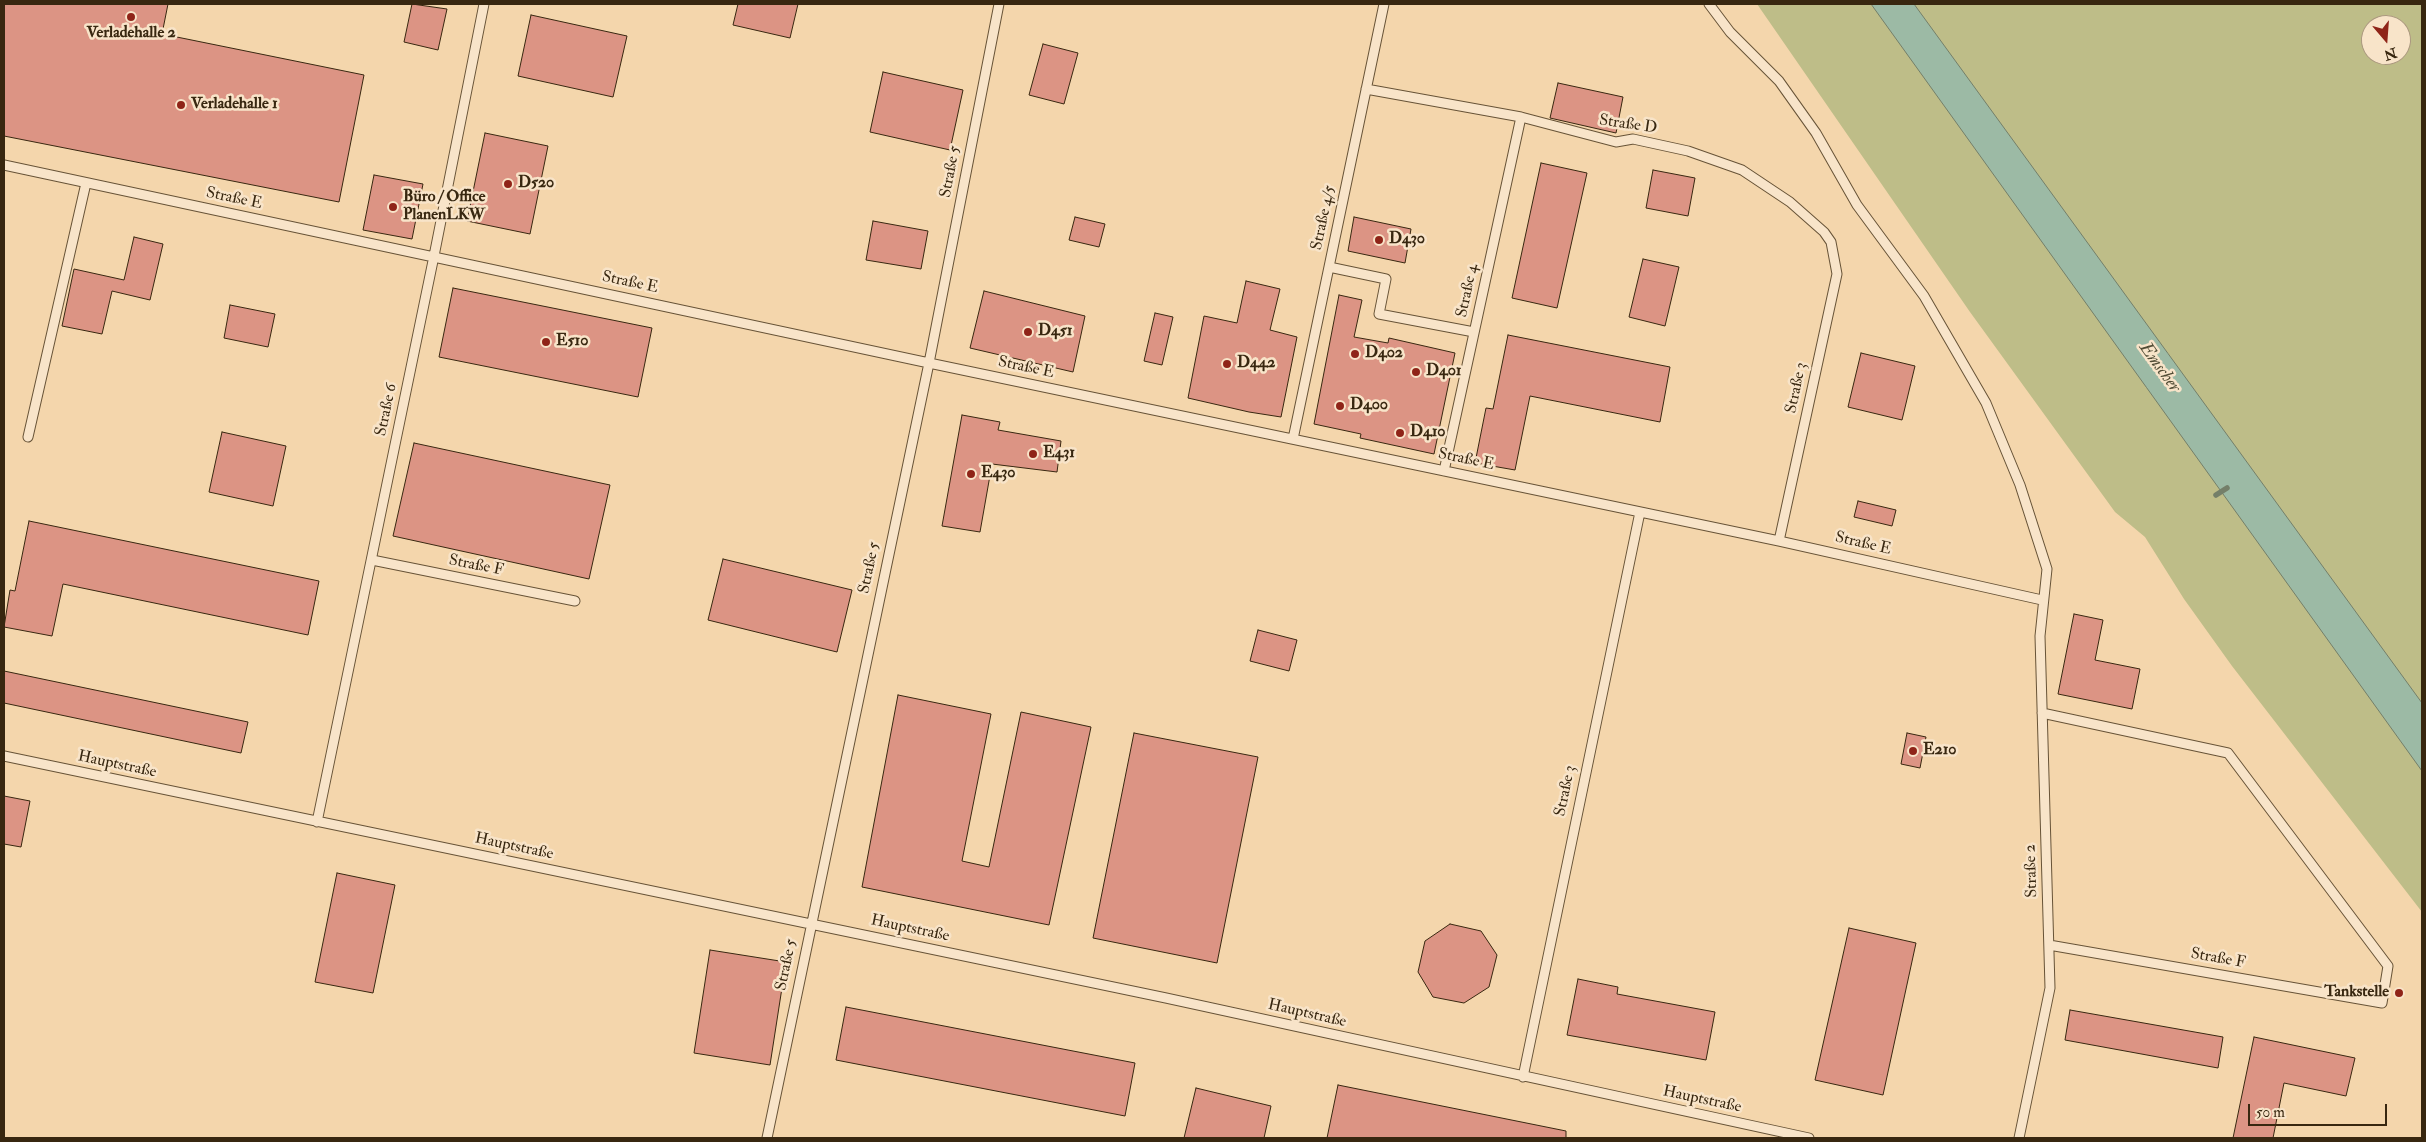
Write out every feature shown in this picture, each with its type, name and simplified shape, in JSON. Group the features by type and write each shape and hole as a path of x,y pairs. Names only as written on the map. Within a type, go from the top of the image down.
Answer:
{"lane":[{"name":"Straße 6","path":"317,822 484,4"},
{"name":"Straße 5","path":"767,1138 929,363 998,4"},
{"name":"Straße 4/5","path":"1293,439 1384,4"},
{"name":"Straße 2","path":"1709,4 1730,32 1779,81 1816,133 1857,205 1924,296 1986,403 2020,485 2047,569 2042,600 2040,636 2050,988 2019,1138"},
{"name":"Straße D","path":"1366,89 1521,117 1616,142 1633,139 1688,151 1742,170 1790,202 1824,232 1831,242"},
{"name":"Straße 4","path":"1444,471 1521,117"},
{"name":"Straße E","path":"4,165 929,363 1779,541 2042,600"},
{"path":"28,437 86,182"},
{"name":"Straße 3","path":"1779,541 1838,274 1831,242"},
{"path":"1329,268 1386,279 1379,314 1474,332"},
{"name":"Straße 3","path":"1522,1077 1640,512"},
{"name":"Straße F","path":"372,560 575,601"},
{"name":"Straße F","path":"2042,713 2228,753 2388,966 2382,1003 2049,945"},
{"name":"Hauptstraße","path":"4,756 1166,998 1809,1138"}],"shaded area":[{"path":"1757,4 2422,4 2422,912 2232,666 2184,599 2145,537 2115,512 1970,312"}],"water":[{"name":"Emscher","path":"1871,4 1914,4 2422,703 2422,771"}],"building":[{"name":"Verladehalle 1","path":"4,4 168,4 162,34 364,75 339,202 4,136"},
{"path":"412,4 447,9 438,50 404,42"},
{"path":"738,4 798,4 790,38 733,25"},
{"path":"531,15 627,36 613,97 518,76"},
{"path":"1043,44 1078,53 1064,104 1029,95"},
{"path":"883,72 963,90 950,150 870,132"},
{"path":"1558,83 1623,97 1616,133 1550,118"},
{"name":"D520","path":"485,133 548,146 530,234 467,221"},
{"path":"1541,163 1587,173 1557,308 1512,298"},
{"path":"1653,170 1695,178 1688,216 1646,208"},
{"name":"Büro / Office PlanenLKW","path":"374,175 423,184 412,239 363,230"},
{"path":"1075,217 1105,224 1099,247 1069,240"},
{"name":"D430","path":"1354,217 1411,229 1405,263 1348,251"},
{"path":"873,221 928,231 921,269 866,260"},
{"path":"134,237 163,244 150,300 112,291 102,334 62,326 74,269 124,280"},
{"path":"1643,259 1679,267 1665,326 1629,317"},
{"path":"1246,281 1280,289 1270,330 1297,337 1281,417 1249,412 1188,398 1204,316 1237,323"},
{"name":"E510","path":"453,288 652,328 638,397 439,357"},
{"name":"D451","path":"984,291 1085,316 1073,372 970,348"},
{"path":"1339,295 1362,300 1354,337 1388,343 1389,338 1455,353 1434,454 1360,438 1361,434 1314,424"},
{"path":"230,305 275,314 268,347 224,338"},
{"path":"1155,313 1173,317 1162,365 1144,361"},
{"path":"1508,335 1670,367 1660,422 1530,396 1515,470 1475,463 1486,408 1493,409"},
{"path":"1861,353 1915,366 1902,420 1848,407"},
{"name":"E430","path":"962,415 1000,422 998,430 1061,441 1057,472 992,464 980,532 942,526"},
{"path":"222,432 286,446 273,506 209,492"},
{"path":"414,443 610,485 589,579 393,536"},
{"path":"1858,501 1896,510 1892,526 1854,517"},
{"path":"29,521 319,581 308,635 63,584 52,636 4,627 10,590 15,591"},
{"path":"723,559 852,590 837,652 708,620"},
{"path":"2074,614 2103,620 2095,660 2140,669 2132,709 2058,694"},
{"path":"1258,630 1297,640 1289,671 1250,661"},
{"path":"4,671 248,722 241,753 4,703"},
{"path":"898,695 991,714 962,861 989,867 1021,712 1091,727 1049,925 862,887"},
{"path":"1134,733 1258,757 1217,963 1093,938"},
{"name":"E210","path":"1907,733 1926,737 1920,768 1901,764"},
{"path":"4,796 30,801 21,847 4,844"},
{"path":"337,873 395,885 373,993 315,982"},
{"path":"1450,924 1481,931 1497,955 1489,987 1464,1003 1433,997 1418,972 1425,941"},
{"path":"1849,928 1916,943 1883,1095 1815,1080"},
{"path":"710,950 786,962 770,1065 694,1053"},
{"path":"1578,979 1618,987 1617,994 1715,1012 1706,1060 1567,1035"},
{"path":"846,1007 1135,1063 1125,1116 836,1060"},
{"path":"2070,1010 2223,1037 2218,1068 2065,1040"},
{"path":"2254,1037 2355,1058 2346,1096 2284,1083 2273,1138 2233,1138"},
{"path":"1338,1085 1566,1131 1566,1138 1327,1138"},
{"path":"1196,1088 1271,1106 1264,1138 1184,1138"}],"waterway":[{"path":"2216,495 2227,488"}],"place":[{"name":"Verladehalle 2","path":"131,17"},
{"name":"Verladehalle 1","path":"181,105"},
{"name":"D520","path":"508,184"},
{"name":"Büro / Office PlanenLKW","path":"393,207"},
{"name":"D430","path":"1379,240"},
{"name":"D451","path":"1028,332"},
{"name":"E510","path":"546,342"},
{"name":"D402","path":"1355,354"},
{"name":"D442","path":"1227,364"},
{"name":"D401","path":"1416,372"},
{"name":"D400","path":"1340,406"},
{"name":"D410","path":"1400,433"},
{"name":"E431","path":"1033,454"},
{"name":"E430","path":"971,474"},
{"name":"E210","path":"1913,751"},
{"name":"Tankstelle","path":"2399,993"}]}
